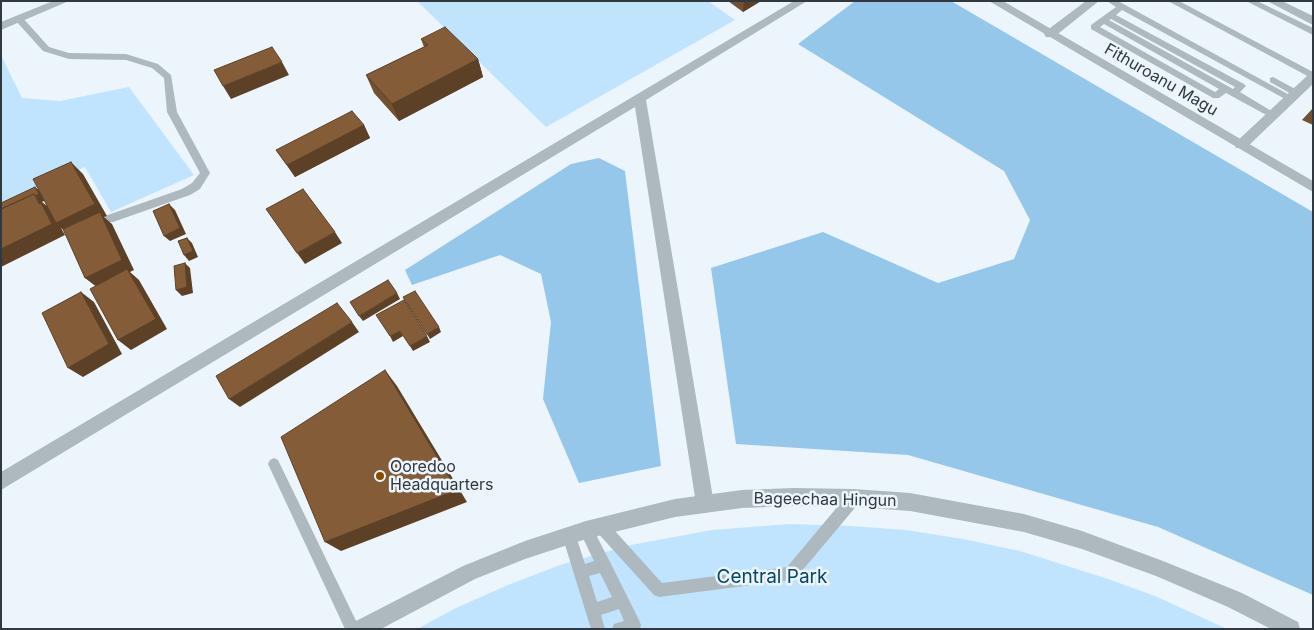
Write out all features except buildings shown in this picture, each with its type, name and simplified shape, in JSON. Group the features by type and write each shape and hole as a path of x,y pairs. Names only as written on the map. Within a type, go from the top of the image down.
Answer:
{"street":[{"path":"1,26 64,1"},
{"path":"1,482 802,1"},
{"name":"Fithuroanu Magu","path":"994,1 1313,187"},
{"path":"1050,34 1094,1"},
{"path":"1272,1 1313,21"},
{"path":"1242,145 1313,76"},
{"path":"640,99 705,504"},
{"name":"Bageechaa Hingun","path":"361,629 469,572 525,550 585,530 675,508 742,499 794,497 854,498 910,502 1024,523 1082,540 1157,567 1202,586 1291,629"}],"lane":[{"path":"1111,1 1122,4 1293,96"},
{"path":"1172,1 1313,76"},
{"path":"1250,1 1313,32"},
{"path":"1107,18 1122,4"},
{"path":"1107,18 1273,115"},
{"path":"1107,18 1241,86 1234,93"},
{"path":"20,19 46,49 69,56 126,57 155,66 168,76 172,112 205,173 196,186 186,192 109,219"},
{"path":"274,464 353,629"},
{"path":"585,530 659,590 792,573 854,498"},
{"path":"585,530 634,625 619,629"},
{"path":"585,530 581,572 598,629"},
{"path":"581,572 604,565"},
{"path":"592,610 622,601"}],"green space":[{"path":"417,1 708,1 735,20 546,127"},
{"path":"1,55 22,98 60,101 129,87 194,175 111,212 85,167 1,204"},
{"name":"Central Park","path":"789,524 906,530 1020,551 1155,596 1227,629 417,629 456,608 508,585 560,565 598,554 631,545 712,530"}],"shaded area":[{"path":"855,1 951,1 1313,212 1313,595 1158,527 908,455 736,444 711,268 823,232 938,283 1014,259 1030,220 1004,171 798,44"},
{"path":"599,158 625,171 661,466 579,483 543,399 551,322 541,274 500,255 412,285 405,270 571,164"}],"place":[{"name":"Ooredoo Headquarters","path":"380,476"}]}
